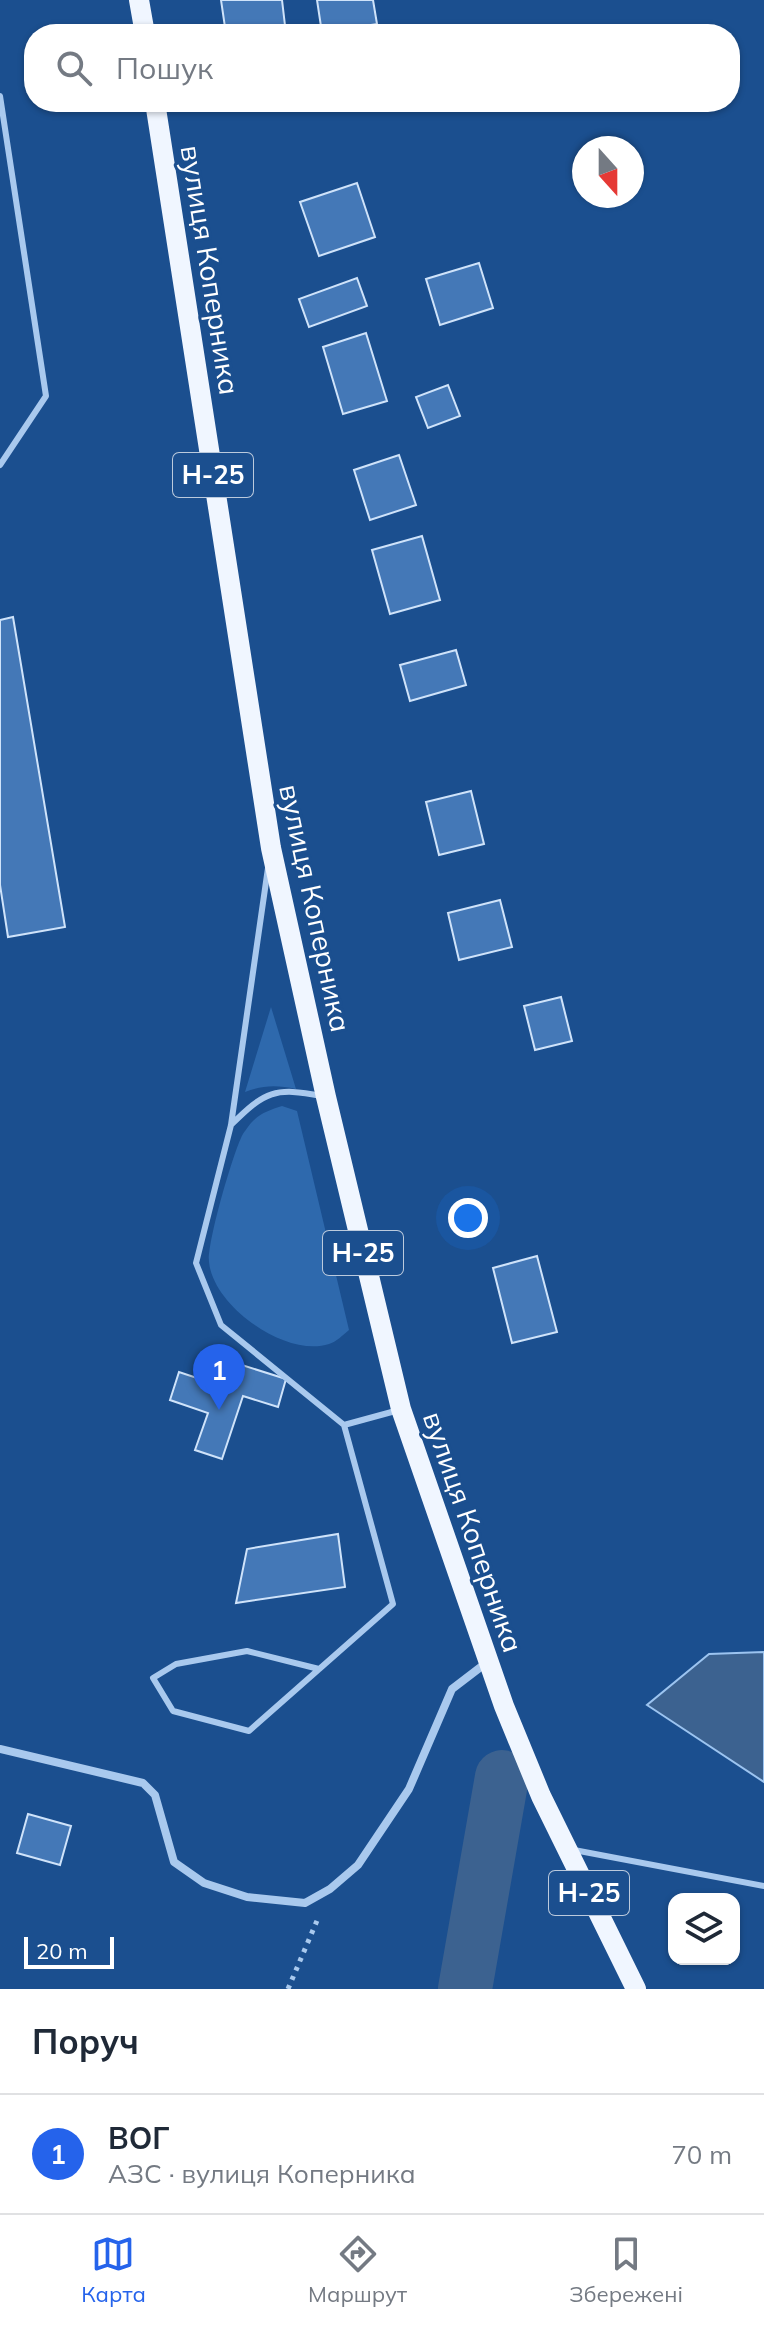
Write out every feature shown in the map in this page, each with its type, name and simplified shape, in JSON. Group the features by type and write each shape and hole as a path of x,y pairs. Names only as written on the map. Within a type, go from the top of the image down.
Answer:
{"main road":[{"path":"139,0 143,24"},
{"name":"вулиця Коперника","path":"157,112 271,848 326,1097 401,1409 504,1706 541,1796 567,1849"},
{"name":"Н-25","path":"567,1849 636,1989"}],"street":[{"path":"0,1749 143,1783 155,1795 174,1862 204,1883 247,1897 305,1903 330,1889 358,1865 409,1789 452,1689 488,1662"}],"lane":[{"path":"0,96 46,396 0,465"},
{"path":"271,848 231,1125 196,1263 221,1325 344,1425 393,1604 249,1731 173,1711 153,1678 176,1664 247,1651 319,1669"},
{"path":"231,1125 255,1101 288,1089 326,1097"},
{"path":"344,1425 401,1409"},
{"path":"567,1849 764,1886"}],"path":[{"path":"288,1989 330,1889"}],"shaded area":[{"path":"271,1007 296,1089 270,1086 245,1092"},
{"path":"282,1106 297,1111 349,1330 329,1344 312,1346 293,1343 254,1325 223,1295 209,1262 221,1200 242,1136 258,1117"},
{"path":"764,1652 764,1782 647,1705 709,1654"}],"building":[{"path":"221,0 282,0 285,24 225,24"},
{"path":"317,0 373,0 377,24 321,24"},
{"path":"357,183 375,237 319,256 300,202"},
{"path":"479,263 493,308 440,325 426,279"},
{"path":"357,278 367,306 309,327 299,299"},
{"path":"366,333 387,401 343,414 323,347"},
{"path":"448,385 460,416 428,428 416,397"},
{"path":"399,455 416,505 370,520 354,470"},
{"path":"422,536 440,600 390,614 372,550"},
{"path":"13,617 65,927 8,937 0,885 0,620"},
{"path":"456,650 466,685 410,701 400,665"},
{"path":"471,791 484,844 439,855 426,802"},
{"path":"500,900 512,947 459,960 448,913"},
{"path":"561,997 572,1041 535,1050 524,1006"},
{"path":"537,1256 557,1332 512,1343 493,1268"},
{"path":"226,1360 286,1379 278,1407 243,1396 222,1459 195,1450 208,1413 170,1400 179,1372 218,1385"},
{"path":"338,1534 345,1587 236,1603 247,1549"},
{"path":"28,1814 71,1826 60,1865 17,1853"}],"waterway":[{"path":"465,1989 502,1777"}],"place":[{"name":"ВОГ","path":"219,1410"}]}
